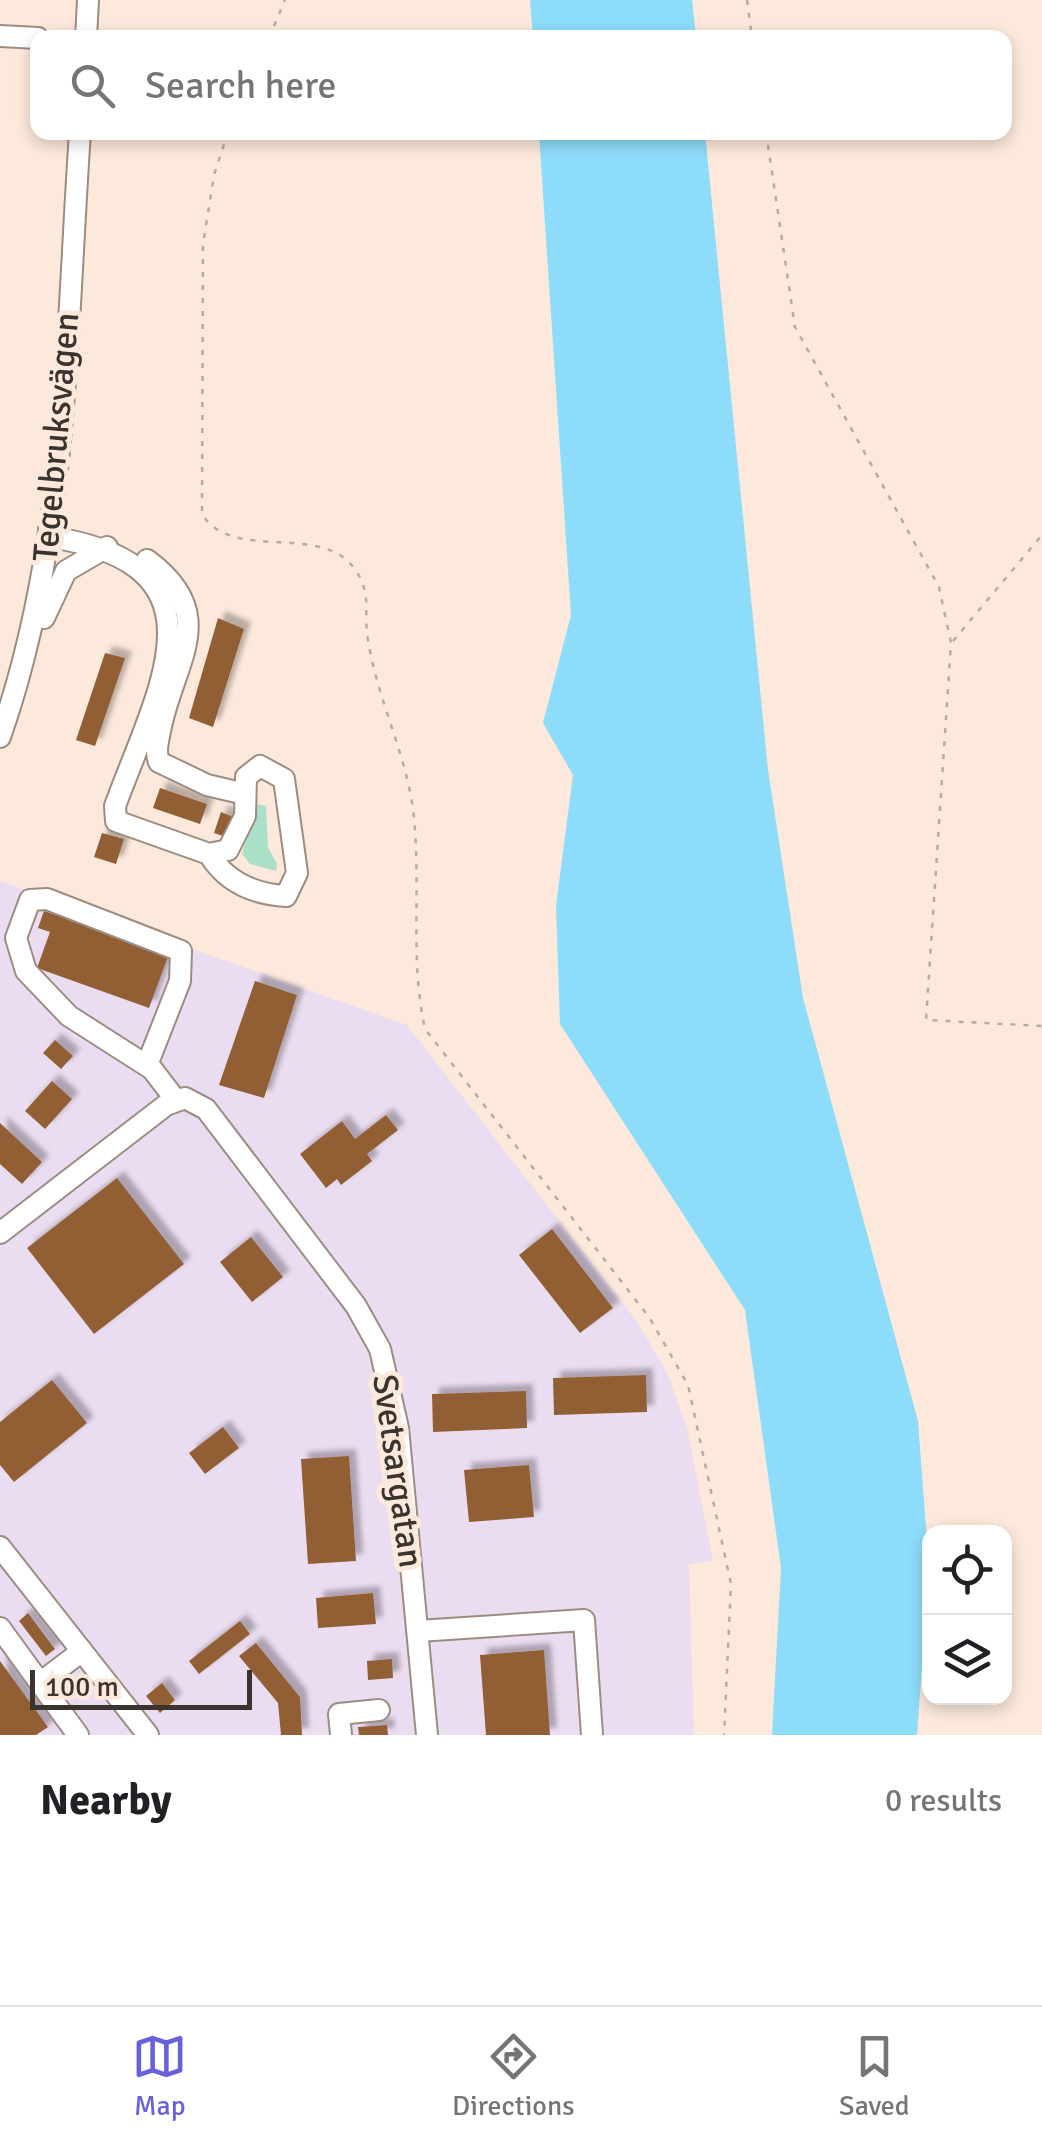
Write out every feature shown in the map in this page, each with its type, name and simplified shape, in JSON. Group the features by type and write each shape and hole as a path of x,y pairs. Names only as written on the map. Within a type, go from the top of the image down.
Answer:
{"street":[{"path":"86,30 88,0"},
{"path":"0,36 30,38"},
{"name":"Tegelbruksvägen","path":"0,737 24,656 50,537 79,140"},
{"path":"50,537 104,547 136,564 153,583 171,621 160,676 115,806 116,821 209,854 228,850 238,837 245,816 246,777 260,766 284,779 296,873 286,896 268,895 222,876 209,854"},
{"path":"24,656 66,571 104,547 117,545 136,552 160,569 184,603 190,621 186,654 164,708 156,753 159,762 194,780 245,794"},
{"name":"Svetsargatan","path":"147,1065 180,981 181,951 47,899 30,900 16,938 26,970 68,1016 147,1065 180,1098 206,1109 356,1306 380,1349 398,1428 427,1735"},
{"path":"0,1233 180,1098"},
{"path":"0,1547 148,1735"},
{"path":"418,1631 584,1620 592,1735"},
{"path":"0,1628 78,1735"},
{"path":"40,1683 82,1650"},
{"path":"341,1735 339,1714 379,1710"}],"path":[{"path":"272,30 285,0"},
{"path":"747,0 751,30"},
{"path":"226,140 210,192 203,244 202,514 210,525 230,534 322,548 351,563 369,590 368,640 401,746 412,804 415,986 425,1029 648,1317 688,1384 732,1584 724,1735"},
{"path":"767,140 794,326 939,588 951,643 926,1020 1042,1026"},
{"path":"951,643 1042,535"}],"shaded area":[{"path":"0,881 407,1025 636,1320 667,1372 687,1428 713,1560 689,1565 694,1735 0,1735"}],"green space":[{"path":"256,804 266,806 268,847 277,864 276,871 250,864 242,854"}],"water":[{"path":"530,0 692,0 695,30 532,30"},
{"path":"539,140 706,140 768,770 803,998 918,1421 926,1525 922,1525 922,1665 917,1735 772,1735 781,1568 745,1310 560,1024 556,906 573,775 543,723 571,615"}],"building":[{"path":"218,618 244,629 213,727 189,718"},
{"path":"105,653 125,658 95,746 76,740"},
{"path":"160,788 207,804 200,824 153,808"},
{"path":"221,812 236,818 229,838 214,833"},
{"path":"102,833 124,839 116,864 94,857"},
{"path":"44,911 169,954 149,1008 37,968 50,932 38,928"},
{"path":"255,981 297,995 264,1098 219,1085"},
{"path":"55,1040 73,1056 61,1069 43,1053"},
{"path":"52,1081 72,1099 45,1129 25,1111"},
{"path":"386,1115 398,1130 367,1154 372,1161 341,1185 337,1179 326,1188 300,1154 342,1121 355,1139"},
{"path":"0,1123 42,1162 22,1184 0,1164"},
{"path":"117,1178 184,1264 94,1334 27,1248"},
{"path":"552,1229 613,1308 580,1333 519,1255"},
{"path":"251,1237 283,1277 252,1302 220,1262"},
{"path":"646,1375 647,1412 554,1415 553,1378"},
{"path":"52,1380 87,1423 14,1482 0,1465 0,1422"},
{"path":"526,1391 527,1428 433,1432 432,1394"},
{"path":"223,1427 239,1448 205,1474 189,1453"},
{"path":"349,1456 356,1561 308,1564 301,1459"},
{"path":"529,1465 534,1517 469,1522 464,1470"},
{"path":"373,1593 376,1624 318,1628 316,1598"},
{"path":"28,1613 55,1649 46,1656 19,1621"},
{"path":"240,1621 250,1634 199,1674 189,1661"},
{"path":"256,1643 300,1697 302,1735 281,1735 278,1703 239,1656"},
{"path":"544,1650 550,1735 486,1735 480,1655"},
{"path":"392,1659 393,1678 368,1680 367,1661"},
{"path":"0,1661 48,1727 36,1735 0,1735"},
{"path":"162,1683 175,1700 160,1713 146,1696"},
{"path":"387,1725 388,1735 359,1735 358,1727"}]}
